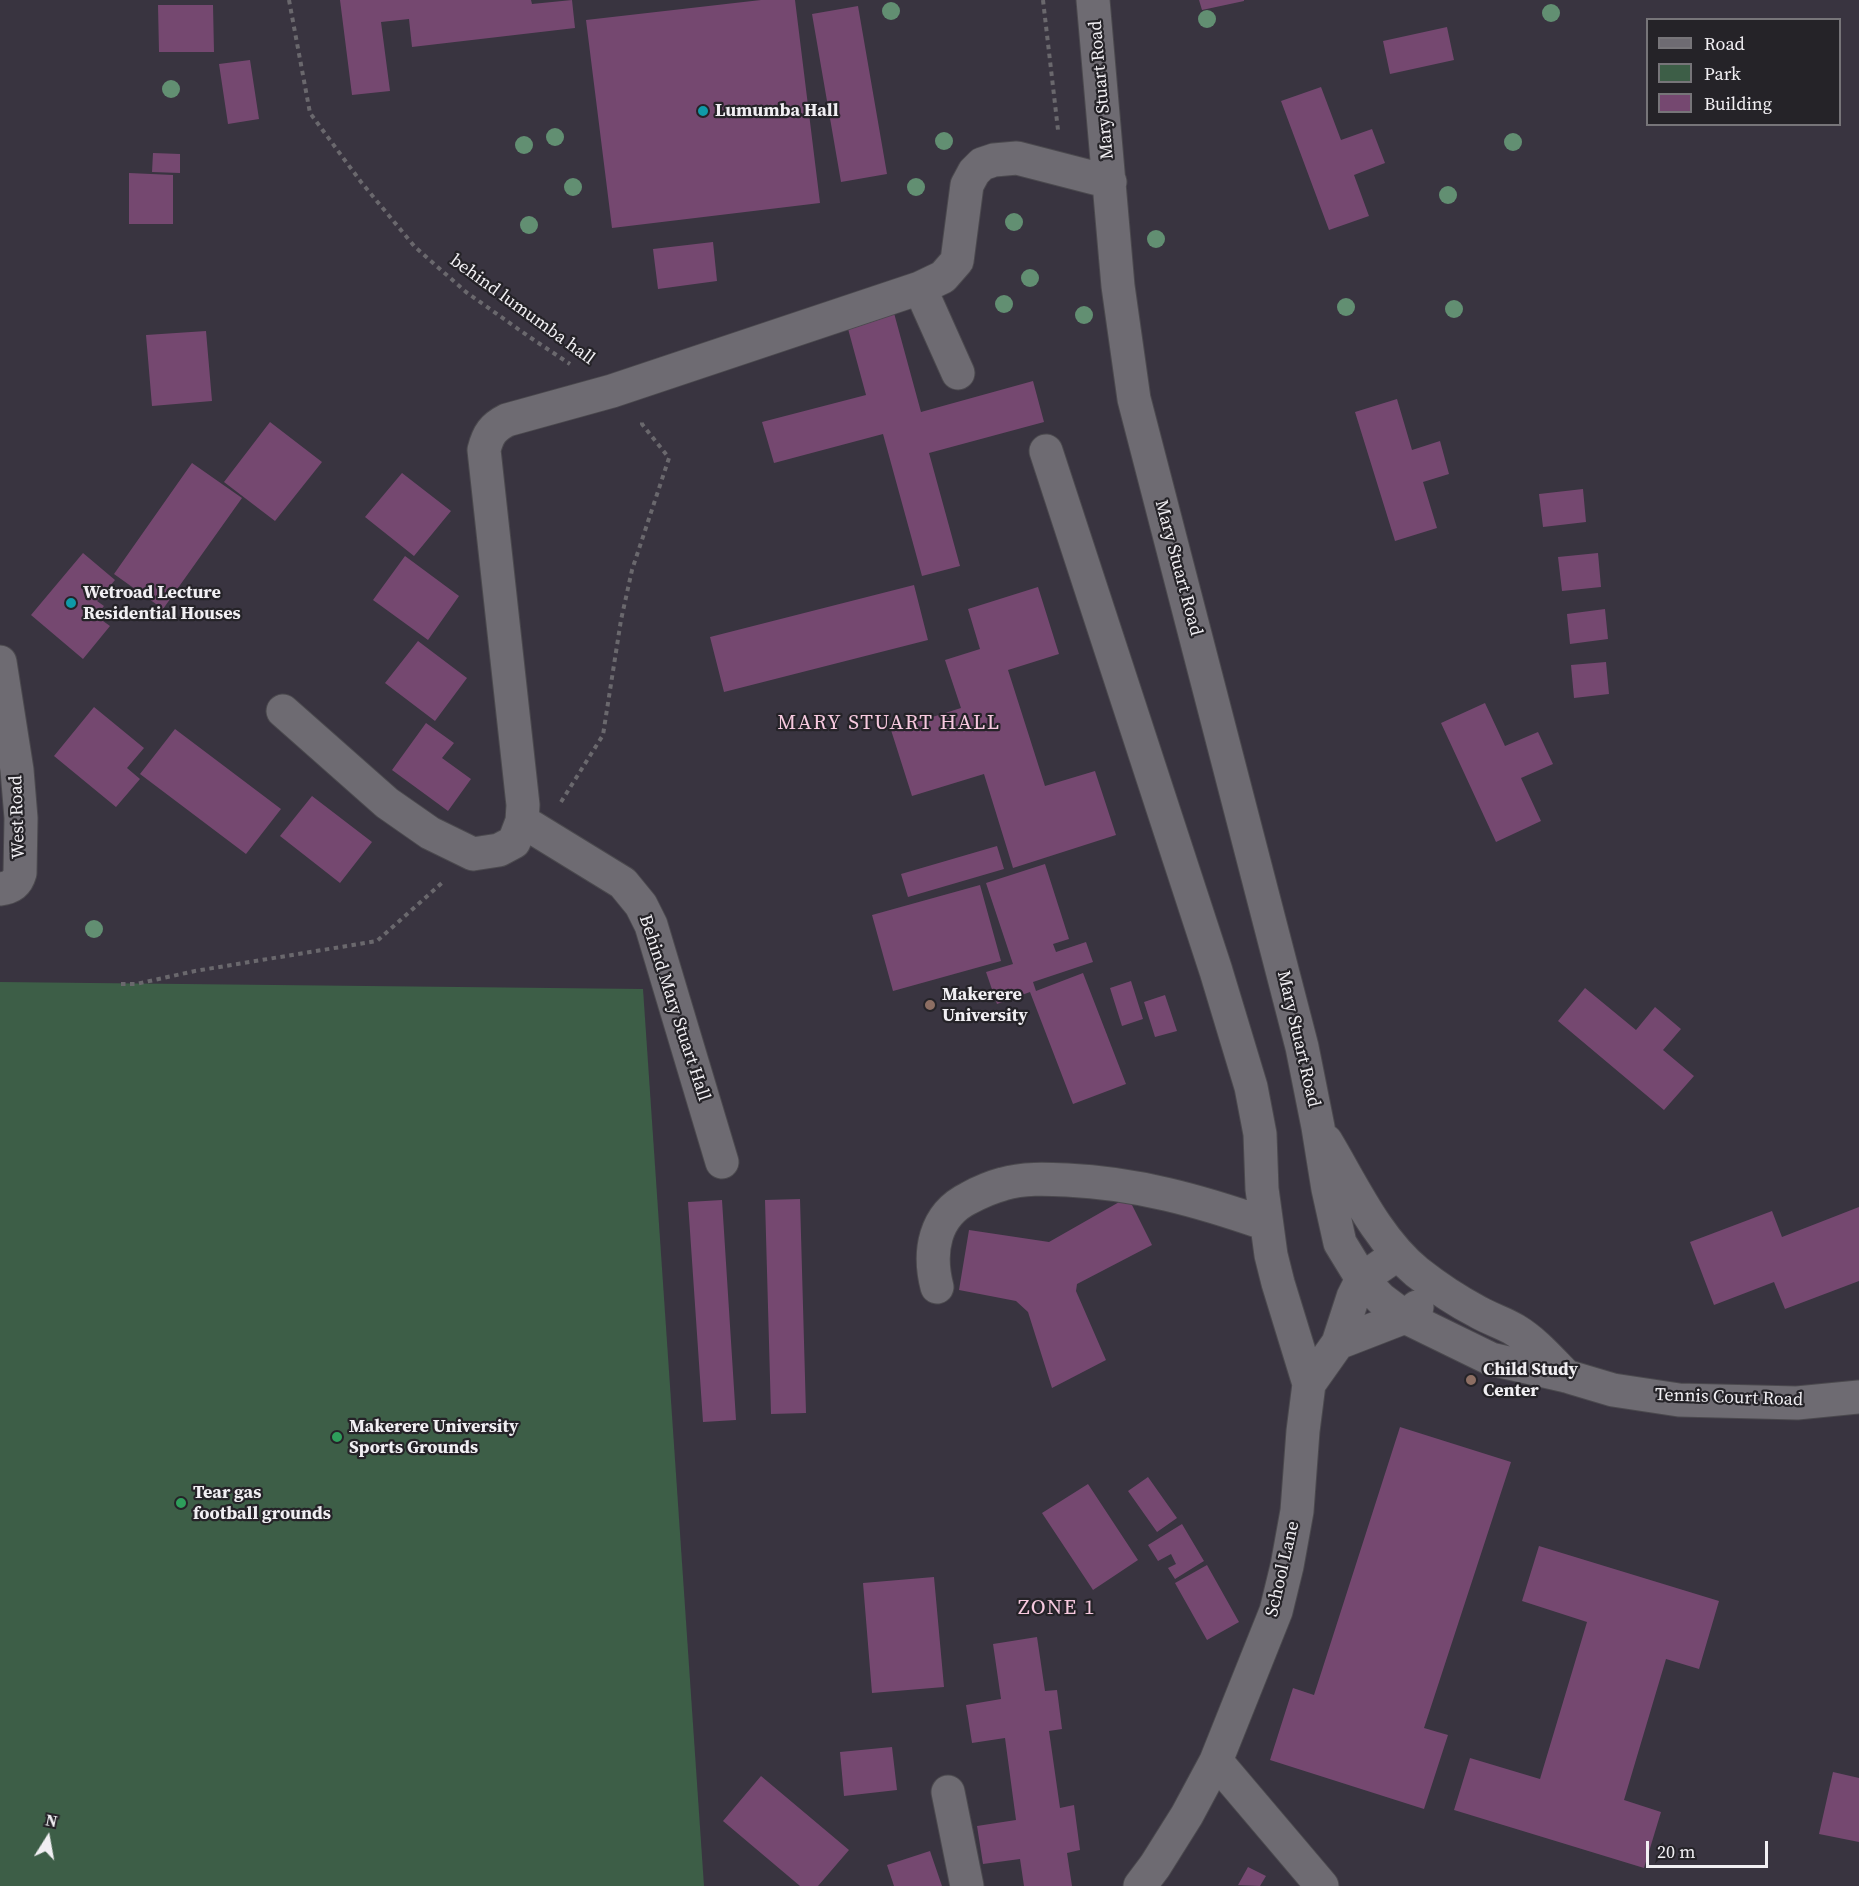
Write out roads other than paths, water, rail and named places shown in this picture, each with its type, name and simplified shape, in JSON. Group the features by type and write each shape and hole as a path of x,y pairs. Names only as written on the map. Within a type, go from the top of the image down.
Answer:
{"lane":[{"name":"Mary Stuart Road","path":"1093,0 1118,286 1134,399 1302,1047 1318,1127"},
{"path":"283,711 387,803 430,833 473,854 499,850 514,842 532,827 523,805 484,450 488,436 495,426 507,420 626,387 920,288 943,277 957,261 967,185 974,172 982,164 994,160 1017,158 1110,182"},
{"path":"920,288 958,373"},
{"path":"1046,452 1216,971 1251,1087 1260,1134 1266,1224 1278,1283 1309,1384"},
{"name":"West Road","path":"0,662 17,770 21,818 18,880 12,886 0,889"},
{"name":"Behind Mary Stuart Hall","path":"532,827 623,883 641,905 651,925 722,1162"},
{"path":"1318,1127 1375,1224 1398,1254 1417,1271 1476,1312 1515,1330 1544,1352 1566,1376"},
{"name":"Tennis Court Road","path":"1318,1127 1340,1243 1362,1279 1381,1299 1405,1317 1491,1359 1566,1376 1613,1390 1679,1400 1797,1403 1859,1397"},
{"path":"937,1287 933,1270 933,1249 937,1229 944,1218 959,1203 1005,1183 1051,1179 1098,1181 1147,1189 1211,1205 1266,1224"},
{"path":"1362,1279 1398,1254"},
{"name":"School Lane","path":"1140,1886 1187,1815 1216,1761 1276,1611 1297,1511 1302,1431 1309,1384 1338,1343 1353,1297 1362,1279"},
{"path":"1338,1343 1405,1317 1440,1288"},
{"path":"1216,1761 1322,1886"},
{"path":"948,1792 967,1886"}],"place":[{"name":"Lumumba Hall","path":"703,111"},
{"name":"Wetroad Lecture Residential Houses","path":"71,603"},
{"name":"Makerere University","path":"930,1005"},
{"name":"Child Study Center","path":"1471,1380"},
{"name":"Makerere University Sports Grounds","path":"337,1437"},
{"name":"Tear gas football grounds","path":"181,1503"}],"district":[{"name":"MARY STUART HALL","path":"889,724"},
{"name":"ZONE 1","path":"1057,1609"}]}
